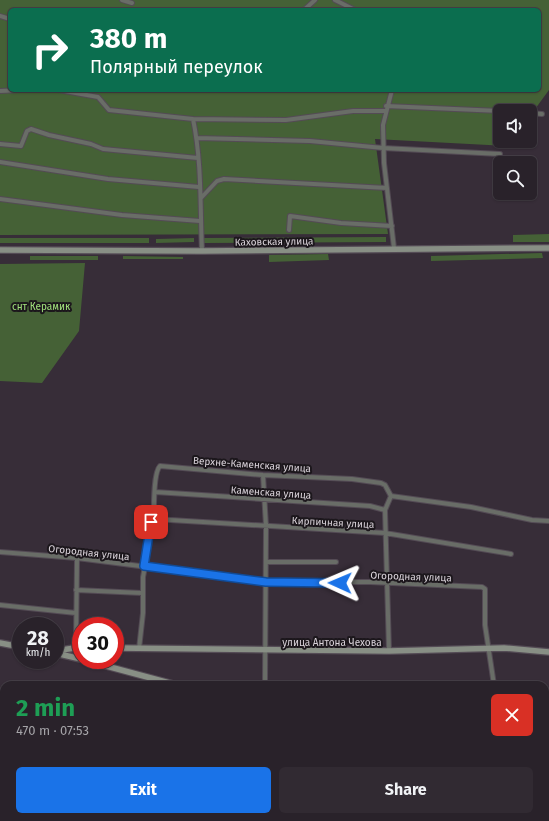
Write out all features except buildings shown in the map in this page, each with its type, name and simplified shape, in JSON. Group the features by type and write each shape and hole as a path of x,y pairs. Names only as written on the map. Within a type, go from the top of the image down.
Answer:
{"street":[{"path":"122,0 132,2"},
{"path":"306,8 315,0"},
{"path":"335,0 351,8"},
{"path":"70,92 98,97 109,110 193,119 286,120 386,108 493,111"},
{"path":"391,92 386,108 383,125 383,148 394,248"},
{"path":"537,114 542,114"},
{"path":"193,119 197,138 199,187 201,198 200,221 202,251"},
{"path":"0,144 21,146 27,131 31,129 48,136 91,144 103,149 198,158"},
{"path":"197,138 310,141 383,148 500,154"},
{"path":"0,162 101,178 199,187"},
{"path":"201,198 217,181 224,179 387,188"},
{"path":"0,199 122,215 200,221"},
{"path":"289,230 290,216 341,223 392,226"},
{"name":"Каховская улица","path":"0,250 202,251 394,248 549,248"},
{"name":"Верхне-Каменская улица","path":"139,649 143,613 142,593 144,566 149,528 154,519 155,492 158,468 160,466 264,475 310,476 375,482 385,485 391,496"},
{"path":"264,475 266,499 264,681"},
{"name":"Каменская улица","path":"155,492 370,506 385,510"},
{"path":"389,651 385,510 391,496 470,507 532,520 549,520"},
{"name":"Кирпичная улица","path":"154,519 385,532 511,554"},
{"name":"Огородная улица","path":"0,552 77,558 266,582 370,582 388,584 412,583 484,587 484,621 489,648"},
{"path":"76,617 77,558"},
{"path":"266,562 336,562"},
{"path":"76,590 142,593"},
{"path":"0,605 76,612"},
{"path":"0,643 12,645"},
{"name":"улица Антона Чехова","path":"124,648 389,651 513,648 549,652"},
{"path":"489,648 493,681"},
{"path":"116,669 162,681"}],"green space":[{"path":"0,0 549,0 549,90 537,106 537,104 493,104 493,145 375,139 388,234 0,235"},
{"path":"549,234 549,242 513,242 513,235"},
{"path":"386,237 386,242 202,243 202,238"},
{"path":"0,238 149,238 149,243 0,243"},
{"path":"194,238 194,242 156,243 156,239"},
{"path":"542,253 543,258 431,261 431,256"},
{"path":"328,254 329,260 269,262 269,255"},
{"path":"30,256 98,256 98,260 30,260"},
{"path":"123,256 183,257 183,259 123,259"},
{"name":"снт Керамик","path":"85,263 79,331 42,383 0,381 0,264"}],"route":[{"path":"151,522 149,528 147,556 144,566 206,576 266,582 340,583"}]}
